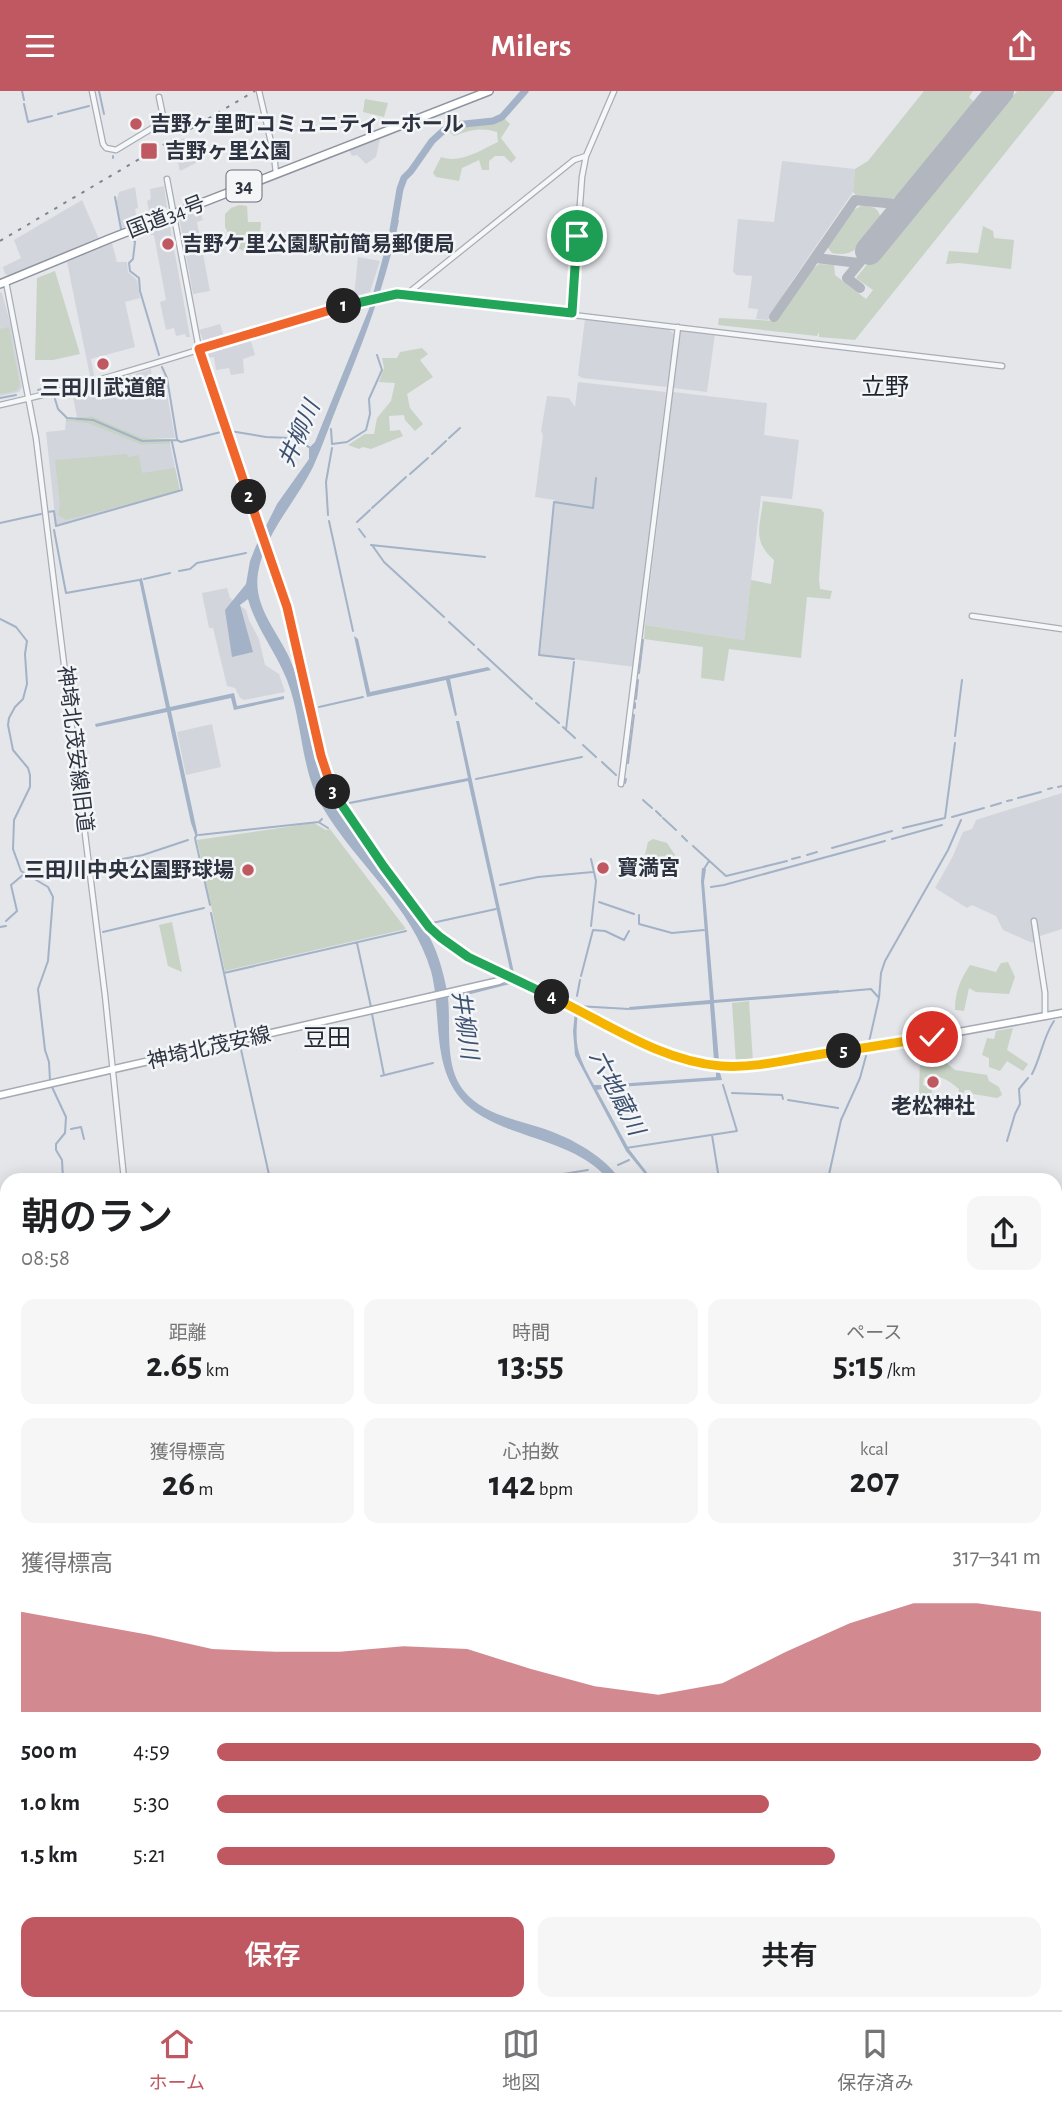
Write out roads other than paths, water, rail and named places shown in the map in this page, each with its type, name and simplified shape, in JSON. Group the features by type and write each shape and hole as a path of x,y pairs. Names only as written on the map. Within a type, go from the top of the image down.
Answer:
{"highway":[{"name":"国道34号","path":"3,282 489,91"}],"main road":[{"name":"神埼北茂安線","path":"0,1095 508,977"},
{"path":"508,977 654,1047 686,1059 722,1066 754,1066 860,1050 1062,1013"}],"street":[{"path":"92,91 103,144 111,150 116,150 164,121 159,97"},
{"path":"259,91 276,173"},
{"path":"572,313 582,177 586,156 614,91"},
{"path":"407,295 574,160 586,156"},
{"path":"167,179 199,349 287,607 321,756 337,800 429,927 468,957 508,977"},
{"name":"神埼北茂安線旧道","path":"3,282 30,398 123,1173"},
{"path":"0,405 383,295 407,295 572,313 1002,366"},
{"path":"621,784 678,327"},
{"path":"972,616 1062,629"},
{"path":"1034,921 1045,993 1045,1017"}],"water":[{"path":"393,220 399,220 366,333 313,467 261,559 257,585 262,607 296,675 319,768 334,803 420,920 436,952 447,990 453,1070 464,1091 479,1105 497,1114 571,1140 593,1153 615,1173 601,1173 574,1154 493,1122 461,1099 445,1070 431,971 422,948 397,906 323,808 310,778 287,680 248,599 240,605 253,652 232,657 225,610 246,584 250,561 277,504 309,459 309,448 315,442 369,309"},
{"path":"142,578 170,707 234,693 237,706 284,696 284,699 234,710 231,698 171,711 198,836 196,837 167,712 96,727 95,724 166,708 139,579"},
{"path":"354,636 358,639 370,692 488,667 491,670 450,679 457,715 455,716 446,680 367,697"},
{"path":"456,721 459,721 514,973 511,974 468,781 345,805 344,803 468,778"},
{"path":"702,868 706,869 704,882 714,1000 839,990 839,993 714,1003 719,1061 714,1061 710,1004 630,1010 629,1007 710,1000"},
{"path":"575,1012 578,1012 577,1043 584,1066 594,1085 602,1085 602,1089 597,1090 629,1149 647,1173 644,1173 626,1151 575,1055"},
{"path":"716,1068 719,1069 722,1080 604,1088 603,1085 716,1077"}],"waterway":[{"path":"22,91 24,100"},
{"path":"99,91 104,114"},
{"name":"井柳川","path":"393,230 404,178 432,141 455,125 493,121 502,117 525,91"},
{"path":"24,104 28,122 52,116"},
{"path":"58,114 89,106"},
{"path":"115,197 121,229"},
{"path":"130,236 135,242 133,259 129,263 130,271 139,278 140,291 159,355"},
{"path":"331,429 332,444 347,442 366,430 370,414 369,399 382,370 377,355"},
{"path":"162,367 167,378 177,439"},
{"path":"38,390 52,386"},
{"path":"0,398 16,395"},
{"path":"55,399 58,409 67,418 93,420 142,441 181,442 225,431"},
{"path":"449,438 460,428"},
{"path":"230,431 291,438 309,447"},
{"path":"432,454 446,441"},
{"path":"48,512 54,511 56,526 182,490 172,442"},
{"path":"328,515 326,482 332,448"},
{"path":"410,474 428,458"},
{"path":"372,508 406,477"},
{"path":"574,659 539,655 554,502 593,508 596,478"},
{"path":"357,522 370,510"},
{"path":"0,523 41,514"},
{"path":"329,521 353,631"},
{"path":"359,529 365,537"},
{"path":"54,530 66,593 139,580"},
{"path":"371,545 485,557"},
{"path":"372,545 384,562 444,617"},
{"path":"179,571 190,569 197,563 246,553"},
{"path":"144,579 170,573"},
{"path":"0,619 16,627 27,641 27,684 23,699 15,707 8,725 13,750 28,768 30,775 30,787 14,820 13,849 21,871 48,887 53,897 48,961 38,989 50,1081"},
{"path":"449,622 474,645"},
{"path":"639,673 643,640"},
{"path":"478,649 532,699"},
{"path":"566,730 574,662"},
{"path":"636,699 638,680"},
{"path":"955,736 962,680"},
{"path":"319,707 363,697"},
{"path":"536,703 559,723"},
{"path":"635,703 635,708"},
{"path":"628,763 634,715"},
{"path":"563,727 575,738"},
{"path":"903,828 945,818 955,743"},
{"path":"583,745 596,757"},
{"path":"476,779 582,757"},
{"path":"602,762 616,775"},
{"path":"625,783 626,779"},
{"path":"1058,787 1062,786"},
{"path":"1048,789 1052,788"},
{"path":"1018,798 1041,792"},
{"path":"643,800 652,808"},
{"path":"1007,801 1012,800"},
{"path":"991,806 1001,803"},
{"path":"952,817 984,808"},
{"path":"656,811 661,816"},
{"path":"663,818 676,830"},
{"path":"199,835 319,822 322,819"},
{"path":"869,1042 885,961 948,850 961,820"},
{"path":"320,823 328,828"},
{"path":"892,839 942,825"},
{"path":"832,848 892,831"},
{"path":"196,836 210,905"},
{"path":"682,836 687,841"},
{"path":"92,865 143,855 188,840"},
{"path":"711,887 885,841"},
{"path":"693,846 726,876 787,861"},
{"path":"807,855 817,852"},
{"path":"792,859 800,857"},
{"path":"591,859 596,881 591,926"},
{"path":"704,869 709,861"},
{"path":"40,875 59,868 86,866"},
{"path":"500,885 538,877 593,872"},
{"path":"6,921 17,911 11,885 24,874"},
{"path":"599,902 634,914"},
{"path":"103,932 204,908"},
{"path":"432,923 496,909"},
{"path":"211,913 238,1038"},
{"path":"639,915 639,924 672,933 704,930"},
{"path":"0,927 6,926"},
{"path":"581,976 593,930 605,931 624,940 629,931"},
{"path":"224,973 406,931"},
{"path":"357,943 371,1007"},
{"path":"511,972 577,1006 629,1009"},
{"path":"577,996 580,980"},
{"path":"455,997 510,983 517,986"},
{"path":"837,992 871,989 879,998"},
{"path":"372,1014 384,1075"},
{"path":"1032,1074 1054,1021"},
{"path":"240,1045 269,1173"},
{"path":"829,1173 841,1120 860,1078 866,1056"},
{"path":"381,1076 433,1063"},
{"path":"1007,1141 1020,1104 1019,1089 1028,1078"},
{"name":"六地蔵川","path":"626,1148 737,1131 723,1085"},
{"path":"52,1087 66,1117 65,1133 56,1144 56,1150 62,1160 63,1173"},
{"path":"732,1093 782,1095 783,1099"},
{"path":"788,1100 838,1108"},
{"path":"71,1129 81,1127 84,1139"},
{"path":"712,1135 718,1173"},
{"path":"618,1165 629,1160"},
{"path":"569,1173 588,1170"}],"railway":[{"path":"0,241 255,91"}],"place":[{"name":"吉野ヶ里町コミュニティーホール","path":"136,124"},
{"name":"吉野ヶ里公園","path":"149,151"},
{"name":"吉野ケ里公園駅前簡易郵便局","path":"168,244"},
{"name":"三田川武道館","path":"103,364"},
{"name":"寶満宮","path":"603,868"},
{"name":"三田川中央公園野球場","path":"248,870"},
{"name":"老松神社","path":"933,1082"}],"district":[{"name":"立野","path":"885,388"},
{"name":"豆田","path":"327,1039"}]}
